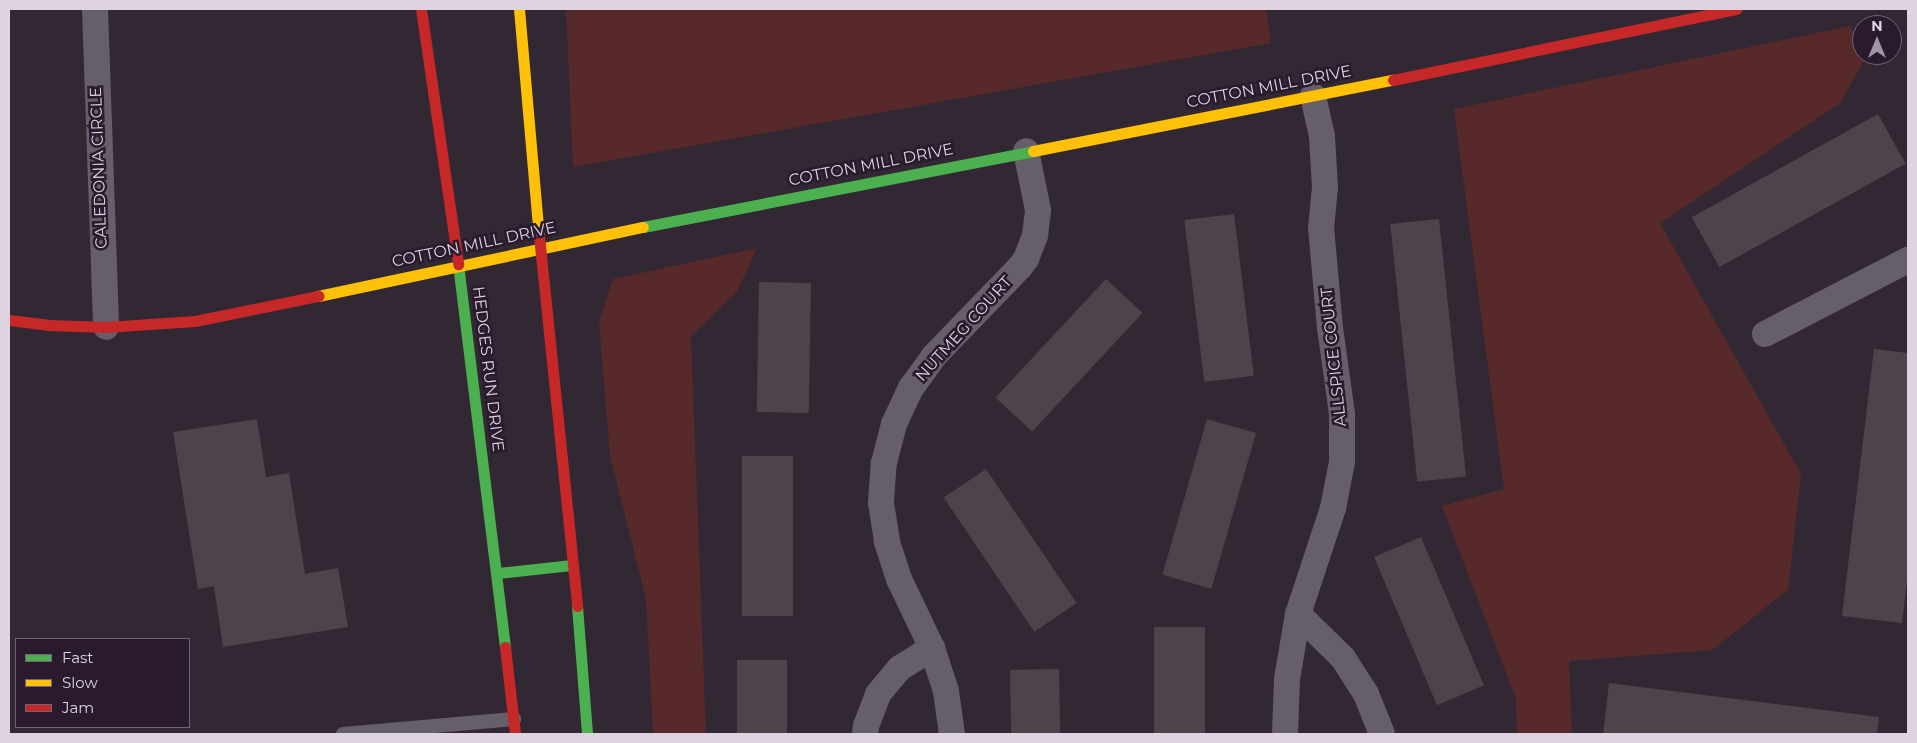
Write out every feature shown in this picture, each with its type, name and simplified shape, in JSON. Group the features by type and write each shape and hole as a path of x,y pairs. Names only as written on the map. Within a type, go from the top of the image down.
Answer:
{"street":[{"name":"CALEDONIA CIRCLE","path":"95,9 106,327"},
{"name":"HEDGES RUN DRIVE","path":"421,9 458,264 498,572 515,734"},
{"path":"520,9 540,247 584,678 587,734"},
{"name":"COTTON MILL DRIVE","path":"9,320 48,325 106,327 196,321 540,247 1313,96 1738,9"},
{"name":"ALLSPICE COURT","path":"1285,734 1287,679 1298,614 1334,508 1342,462 1342,414 1330,328 1321,228 1325,187 1322,136 1313,96"},
{"name":"NUTMEG COURT","path":"952,734 946,691 932,648 900,579 887,542 881,502 884,463 894,424 911,388 934,356 1020,268 1026,258 1036,235 1038,210 1026,151"},
{"path":"1765,334 1908,260"},
{"path":"498,572 572,565"},
{"path":"1298,614 1343,658 1366,694 1382,734"},
{"path":"865,734 866,726 878,694 900,668 932,648"}],"lane":[{"path":"343,734 418,731 514,719"}],"shaded area":[{"path":"566,9 1266,9 1271,43 573,167"},
{"path":"1850,26 1852,30 1852,65 1862,65 1840,103 1660,223 1801,474 1788,590 1712,650 1569,661 1572,734 1517,734 1516,699 1442,506 1504,489 1454,109"},
{"path":"757,248 737,292 691,336 706,734 653,734 646,599 610,456 599,322 613,279"}],"building":[{"path":"1878,114 1906,164 1719,267 1692,217"},
{"path":"1234,214 1254,376 1204,382 1184,220"},
{"path":"1439,219 1466,477 1417,482 1390,224"},
{"path":"1106,279 1143,313 1032,432 996,397"},
{"path":"759,282 811,283 809,413 757,412"},
{"path":"1874,349 1908,353 1908,572 1902,623 1842,616"},
{"path":"257,419 266,477 289,473 305,574 338,568 348,627 223,647 214,586 198,589 173,432"},
{"path":"1207,419 1256,433 1211,589 1162,575"},
{"path":"742,456 793,456 793,616 742,616"},
{"path":"986,469 1077,603 1034,632 944,498"},
{"path":"1421,537 1484,685 1437,705 1374,557"},
{"path":"1154,627 1205,627 1205,734 1154,734"},
{"path":"737,660 787,660 787,734 737,734"},
{"path":"1059,669 1060,734 1011,734 1010,670"},
{"path":"1609,683 1879,717 1877,734 1603,734"}],"traffic: fast":[{"path":"643,227 1033,151"},
{"path":"458,264 505,647"},
{"path":"498,573 572,565"},
{"path":"577,606 587,734"}],"traffic: slow":[{"path":"519,9 539,236"},
{"path":"1033,151 1393,80"},
{"path":"318,296 643,227"}],"traffic: jam":[{"path":"421,9 458,264"},
{"path":"1393,80 1737,9"},
{"path":"539,236 577,606"},
{"path":"9,320 48,325 106,327 195,321 318,296"},
{"path":"505,647 515,734"}]}
